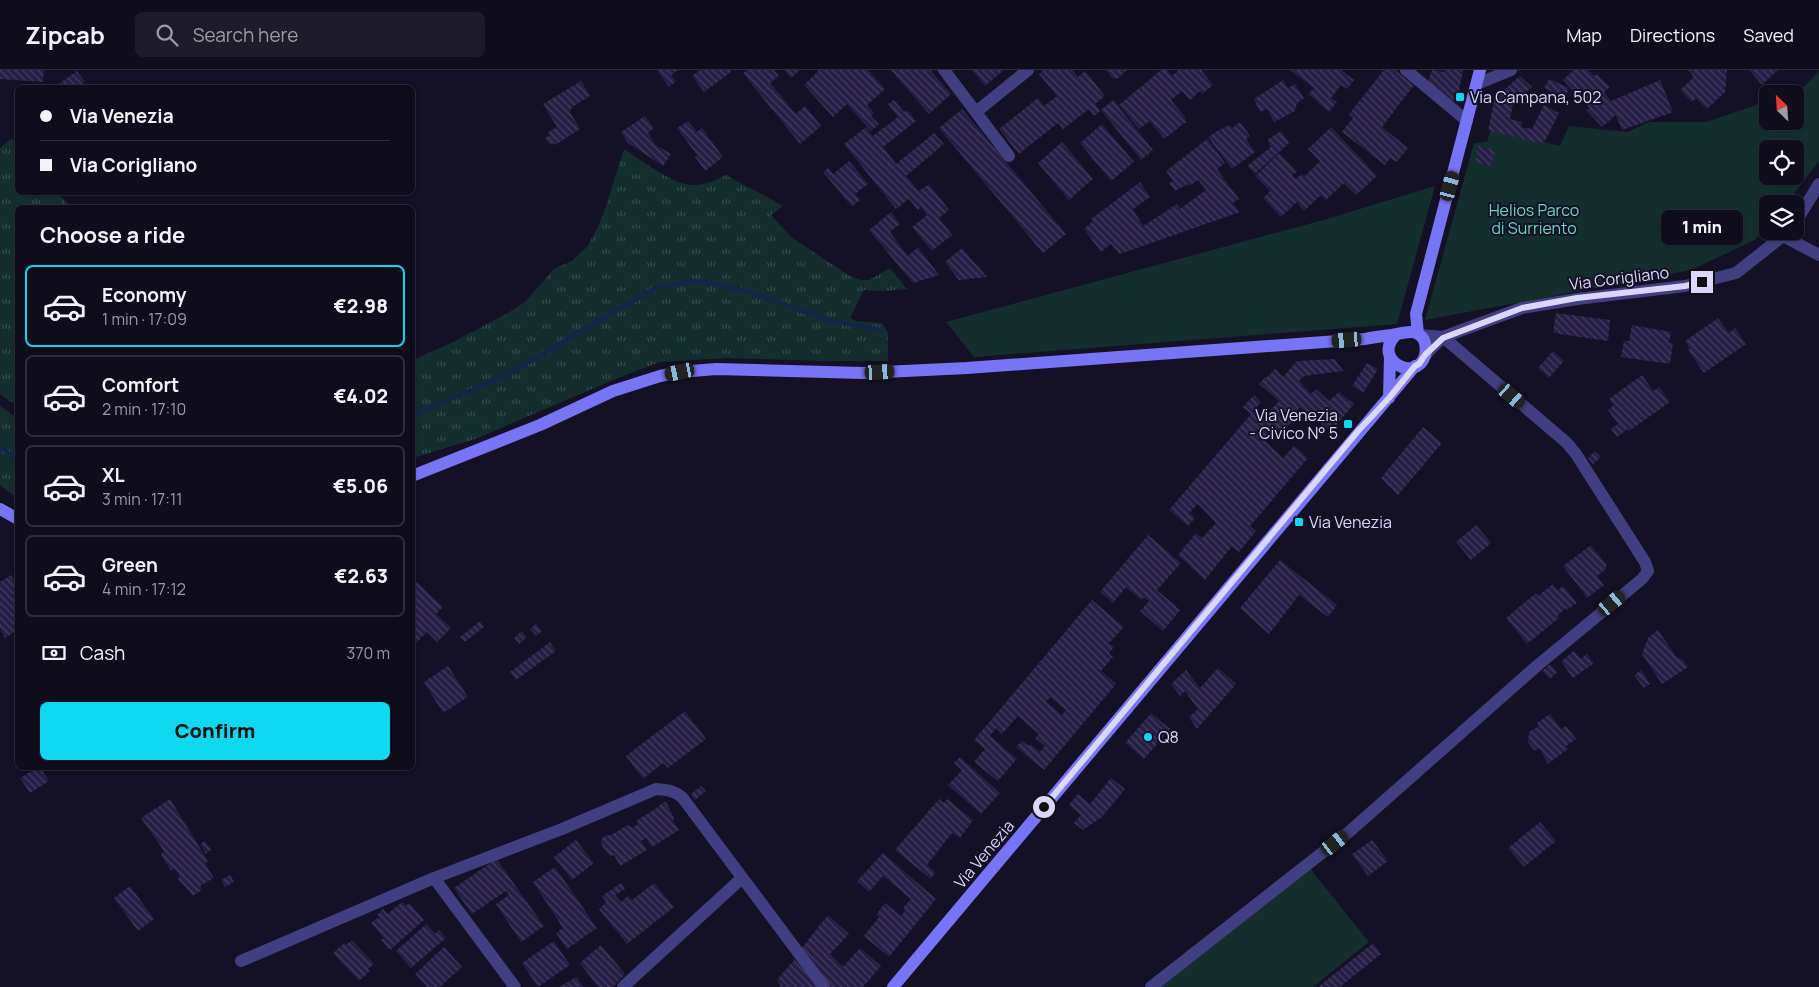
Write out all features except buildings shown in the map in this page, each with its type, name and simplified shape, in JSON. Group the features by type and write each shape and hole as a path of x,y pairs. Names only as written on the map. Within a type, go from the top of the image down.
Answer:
{"main road":[{"path":"1365,339 1389,353 1392,361 1403,368 1419,364 1425,355 1425,345 1419,335 1416,314 1480,70"},
{"path":"1389,398 1389,344 1416,314"},
{"path":"415,475 540,425 613,391 660,376 680,372 716,369 872,372 1365,339 1408,331 1419,335"},
{"name":"Via Venezia","path":"893,987 1358,431 1389,398 1415,366"},
{"path":"0,509 15,517"}],"street":[{"path":"944,70 1010,156"},
{"path":"976,112 1028,70"},
{"path":"1406,70 1466,126"},
{"path":"1477,84 1511,70"},
{"path":"1804,208 1819,184"},
{"name":"Via Corigliano","path":"1443,338 1522,308 1577,298 1685,286 1736,273 1778,240"},
{"path":"1795,240 1819,255"},
{"path":"1151,987 1350,831 1648,571 1645,562 1567,443 1443,338 1419,335"},
{"path":"1425,355 1443,338"},
{"path":"241,961 434,878 562,829 656,790 673,790 682,797 824,987"},
{"path":"434,878 515,987"},
{"path":"623,987 742,878"}],"green space":[{"name":"Helios Parco di Surriento","path":"1819,71 1819,161 1804,181 1804,140 1759,140 1759,185 1801,185 1793,195 1759,195 1759,235 1755,240 1691,270 1425,320 1474,143 1487,142 1491,129 1560,146 1569,126 1628,132 1649,122 1707,122 1759,104 1759,130 1804,130 1804,87"},
{"path":"12,138 15,142 15,195 60,195 68,205 15,205 15,405 0,394 0,148"},
{"path":"624,149 666,176 684,184 701,185 726,175 783,206 771,215 791,237 848,275 861,280 869,280 890,268 907,289 864,290 850,318 856,321 882,323 888,333 888,361 727,358 660,362 613,380 478,438 415,457 415,359 453,342 508,313 526,301 554,269 572,261 587,247 605,209"},
{"path":"1435,186 1397,324 974,357 946,322 1327,219"},
{"path":"0,406 15,417 15,496 0,485"},
{"path":"1309,867 1369,942 1313,987 1160,987"}],"waterway":[{"path":"415,414 503,377 657,287 700,281 751,292 828,320 882,330"},
{"path":"0,447 15,458"}],"place":[{"name":"Via Campana, 502","path":"1460,97"},
{"name":"Via Venezia - Civico N° 5","path":"1348,424"},
{"name":"Via Venezia","path":"1299,522"},
{"name":"Q8","path":"1148,737"}],"route":[{"path":"1044,807 1358,431 1389,398 1415,366 1423,360 1425,355 1443,338 1522,308 1577,298 1685,286 1702,282"}]}
